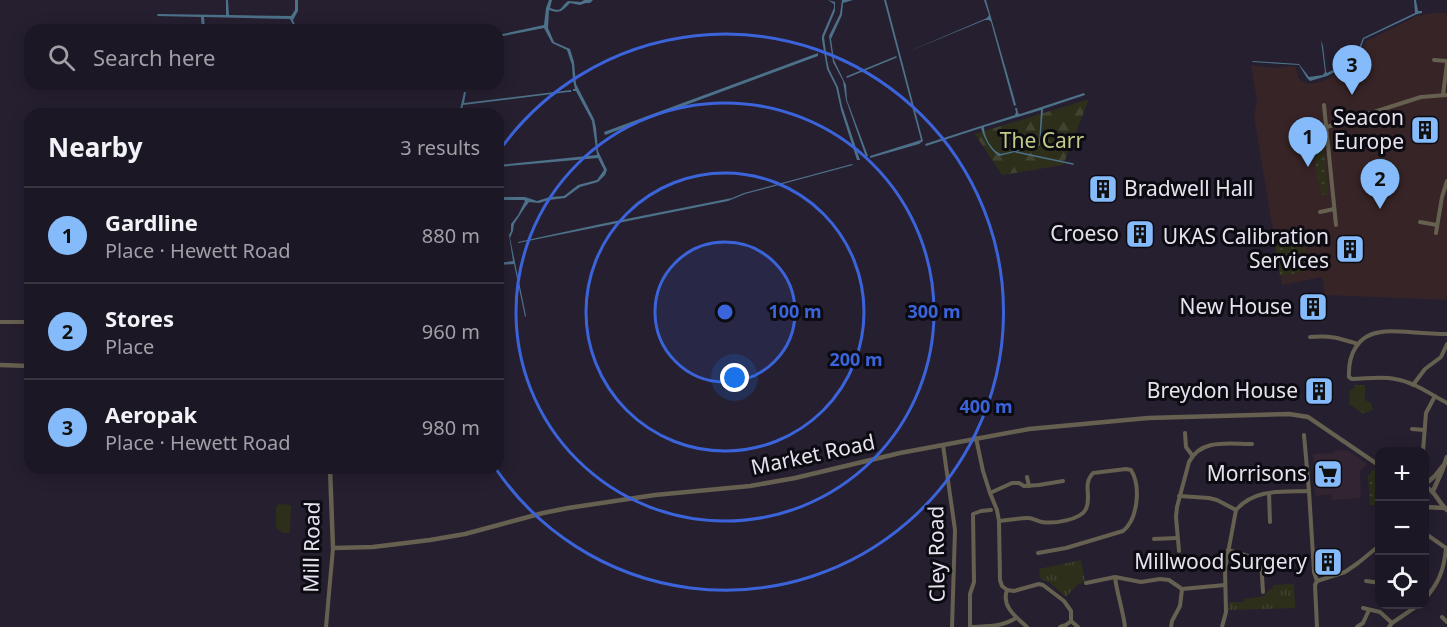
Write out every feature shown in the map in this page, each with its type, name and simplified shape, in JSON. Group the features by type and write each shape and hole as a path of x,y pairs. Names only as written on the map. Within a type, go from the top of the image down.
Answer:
{"street":[{"path":"1327,127 1421,97 1445,95 1447,62 1434,60"},
{"path":"1324,105 1336,225"},
{"path":"1436,233 1447,181"},
{"path":"1320,212 1334,209"},
{"path":"1420,222 1437,225"},
{"path":"0,322 24,322"},
{"path":"1447,334 1379,332 1358,344 1348,364 1349,376 1352,379 1392,378 1413,385 1447,403"},
{"path":"1310,337 1337,337 1358,344"},
{"path":"1413,385 1425,369 1441,357 1447,344"},
{"path":"1441,357 1447,360"},
{"path":"0,365 24,366"},
{"path":"1423,447 1426,413 1435,396"},
{"name":"Market Road","path":"333,548 373,547 430,540 465,534 568,508 655,495 750,486 976,438 1029,429 1144,418 1288,414 1308,417 1375,463"},
{"path":"1412,429 1424,430"},
{"path":"1185,433 1186,447 1192,455"},
{"path":"1304,435 1314,572 1317,581 1315,585 1317,627"},
{"path":"976,438 983,471 999,521 999,580 1007,590 1014,591 1043,585 1069,607 1072,615 1071,621 1060,627"},
{"path":"1305,441 1312,440"},
{"name":"Cley Road","path":"943,444 955,530 952,627"},
{"path":"1179,551 1176,517 1179,496 1192,455 1206,445 1252,444"},
{"path":"1429,504 1433,501 1447,457"},
{"path":"1429,481 1444,464"},
{"path":"999,521 1030,518 1044,522 1074,519 1086,510 1087,483 1093,473 1131,470 1136,482 1136,507 1132,519 1123,531 1066,548 1038,553"},
{"name":"Mill Road","path":"326,627 333,548 330,474"},
{"path":"1027,477 1029,486"},
{"path":"990,493 1012,483 1029,486 1064,482"},
{"path":"1429,489 1446,509"},
{"path":"1222,627 1226,612 1225,569 1236,510 1249,498 1259,494 1309,491"},
{"path":"1269,493 1270,522"},
{"path":"1179,496 1209,498 1236,510"},
{"path":"1429,506 1446,509"},
{"path":"991,510 973,514 974,582 970,594 970,627 1001,626 1016,618"},
{"path":"1429,536 1446,548 1443,569 1430,594"},
{"path":"1154,539 1178,538"},
{"path":"1317,581 1345,572 1375,549"},
{"path":"1228,550 1261,560 1263,592"},
{"path":"1086,583 1115,577 1142,582 1168,580 1182,589 1225,585"},
{"path":"1115,577 1125,627"},
{"path":"1366,581 1375,582"},
{"path":"1171,627 1180,606 1182,589"},
{"path":"1007,590 1006,603 1016,618 1027,627"},
{"path":"1357,627 1365,619 1366,609 1380,612 1391,625 1413,609"},
{"path":"1442,617 1447,622"},
{"path":"1071,621 1078,627"}],"shaded area":[{"path":"1447,13 1447,300 1325,295 1322,277 1282,285 1254,116 1257,101 1251,65 1275,68 1295,66 1302,81 1309,84 1320,82 1359,62 1366,41 1417,16"},
{"path":"1347,450 1367,464 1360,471 1361,498 1332,500 1331,494 1316,496 1313,454"}],"green space":[{"name":"The Carr","path":"1089,99 1063,165 1002,175 975,134"},
{"path":"1323,132 1328,194 1321,195 1311,139 1314,138 1313,134"},
{"path":"1303,236 1305,272 1280,276 1274,241"},
{"path":"1355,385 1365,385 1365,400 1371,403 1373,410 1364,414 1349,404 1350,390"},
{"path":"1375,468 1375,505 1370,505 1368,476"},
{"path":"279,504 291,505 290,533 282,533 276,527 276,507"},
{"path":"1081,560 1085,582 1077,585 1066,597 1049,582 1041,580 1039,569"},
{"path":"1294,584 1295,608 1228,610 1229,602 1243,602 1244,599 1264,596 1269,589 1273,589 1273,585"}],"water":[{"path":"226,0 228,0 229,15 291,16 295,10 295,0 298,0 298,11 293,20 295,24 290,19 204,17 205,24 202,24 201,17 157,16 158,14 226,15"},
{"path":"549,0 552,0 550,8 557,10 568,1 593,0 580,5 570,3 558,12 549,10 548,28 554,42 570,49 576,84 594,119 598,151 607,170 598,182 580,187 565,198 539,203 529,202 514,224 510,238 525,317 514,264 504,265 504,262 513,261 509,235 511,224 525,201 504,200 504,197 525,197 537,201 564,196 578,185 597,180 604,170 598,158 504,166 504,164 597,155 592,121 576,91 573,91 575,89 572,65 567,50 552,43 544,28 504,36 504,34 544,25"},
{"path":"828,0 835,2 835,11 824,37 827,60 838,87 860,160 857,160 836,87 827,69 822,36 834,8 834,4"},
{"path":"842,0 853,0 843,3 842,15 831,39 834,60 846,85 847,100 868,156 866,157 846,100 843,81 833,62 829,36 840,14"},
{"path":"884,0 886,0 923,141 870,158 870,156 921,140"},
{"path":"984,0 986,0 1013,94 1016,105 1014,106 989,20 905,53 987,18 989,15"},
{"path":"1414,0 1416,0 1418,11 1422,13 1364,39 1356,61 1327,76 1310,81 1299,65 1252,62 1299,64 1309,77 1323,75 1325,72 1321,40 1327,73 1355,58 1363,38 1415,13"},
{"path":"818,53 818,56 605,135 604,132"},
{"path":"571,90 571,92 463,105 460,108 464,92 466,92 464,103"},
{"path":"1084,93 1085,95 1043,109 1040,145 1038,146 999,156 988,144 981,128 926,146 925,144 1015,115 1015,108 1020,114","holes":["1041,110 1039,145 1001,154 989,143 984,127"]},
{"path":"852,164 745,194 728,201 518,243 732,198 744,193"}],"waterway":[{"path":"847,77 896,57"},
{"path":"1016,152 1073,164"}],"place":[{"name":"Aeropak","path":"1352,95"},
{"name":"Seacon Europe","path":"1425,130"},
{"name":"Gardline","path":"1308,167"},
{"name":"Bradwell Hall","path":"1103,189"},
{"name":"Stores","path":"1380,209"},
{"name":"Croeso","path":"1140,234"},
{"name":"UKAS Calibration Services","path":"1350,249"},
{"name":"New House","path":"1313,307"},
{"name":"Breydon House","path":"1319,391"},
{"name":"Morrisons","path":"1328,474"},
{"name":"Millwood Surgery","path":"1328,562"}]}
